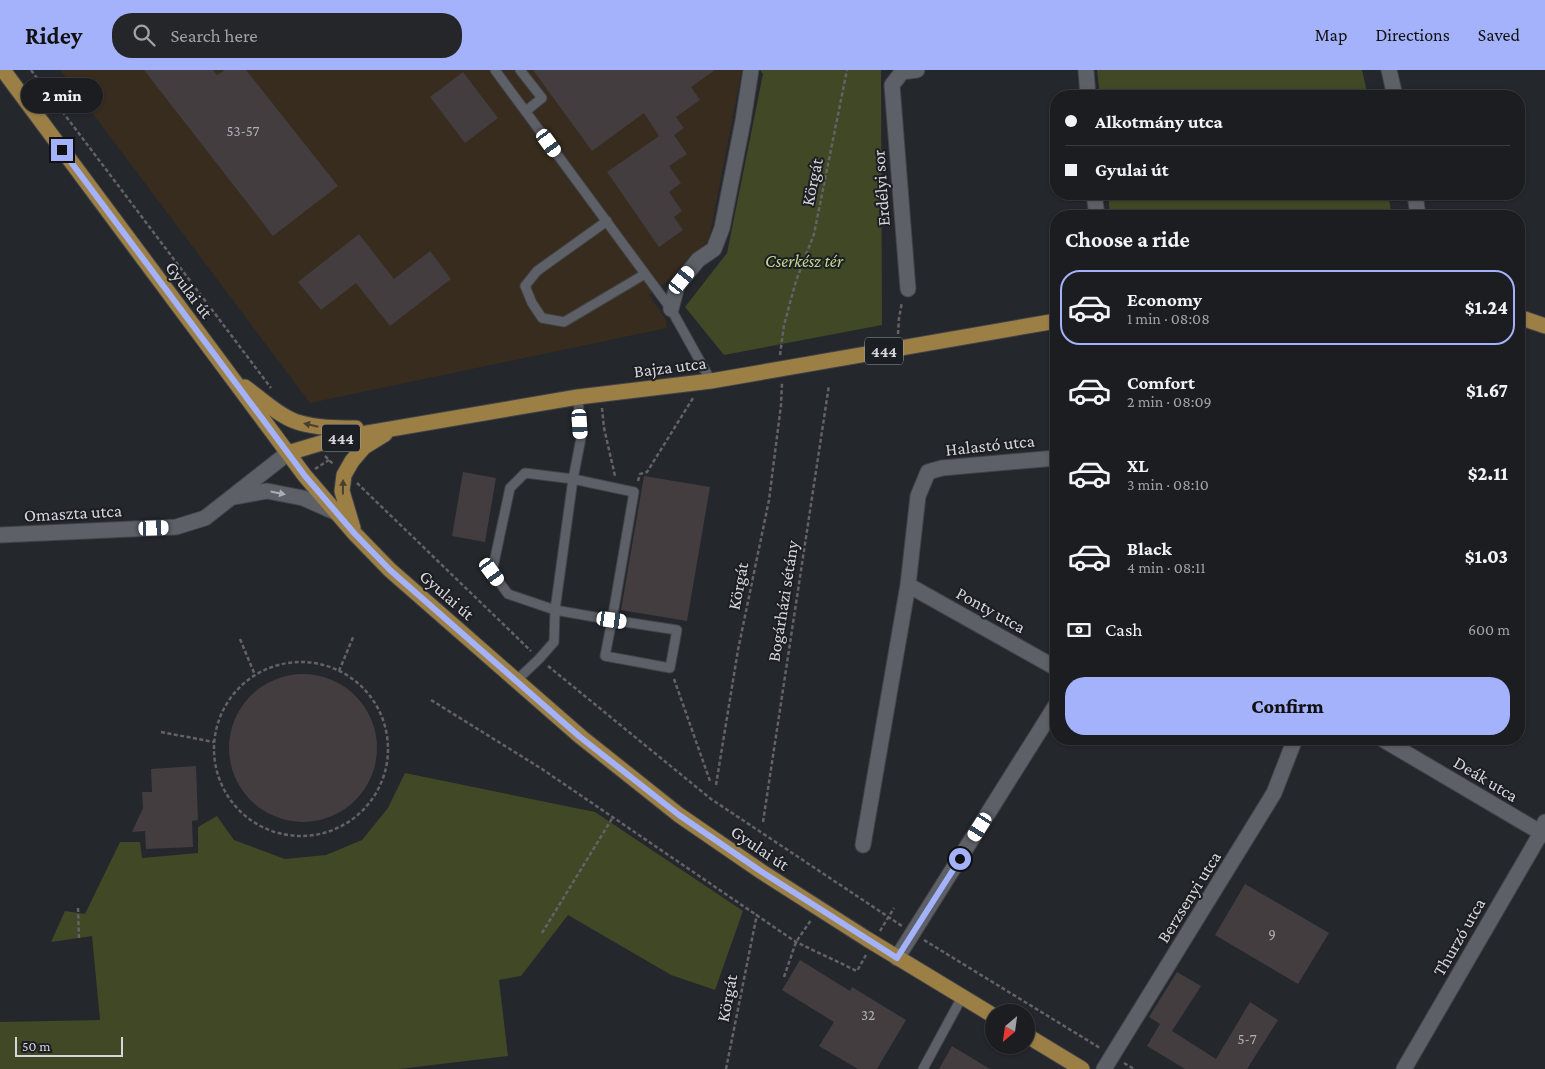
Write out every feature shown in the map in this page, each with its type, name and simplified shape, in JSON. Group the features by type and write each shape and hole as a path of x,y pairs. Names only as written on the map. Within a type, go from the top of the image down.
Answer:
{"main road":[{"name":"Gyulai út","path":"3,70 305,476 355,534 390,570 580,737 679,815 762,872 897,958 985,1010"},
{"path":"1525,319 1545,326"},
{"name":"Bajza utca","path":"288,453 338,438 394,428 578,397 707,381 1050,322"},
{"path":"227,372 269,406 295,421 326,428 394,428"},
{"path":"355,534 342,491 344,475 352,461 364,447 394,428"},
{"path":"1035,1040 1082,1069"}],"street":[{"path":"671,309 677,286 698,260 714,249 722,228 751,70"},
{"path":"902,71 917,70"},
{"path":"1086,70 1088,90"},
{"path":"1390,70 1394,90"},
{"name":"Erdélyi sor","path":"902,71 892,85 908,289"},
{"name":"Omaszta utca","path":"0,535 176,527 205,518 288,453"},
{"name":"Halastó utca","path":"908,585 918,496 928,472 942,468 1050,459"},
{"name":"Omaszta utca","path":"230,498 267,491 303,498 337,513"},
{"path":"863,845 908,585"},
{"name":"Ponty utca","path":"908,585 1050,665"},
{"path":"897,958 1050,715"},
{"name":"Berzsenyi utca","path":"1104,1069 1274,793 1293,745"},
{"name":"Deák utca","path":"1393,745 1544,830"},
{"name":"Thurzó utca","path":"1404,1069 1544,830"}],"lane":[{"path":"495,70 671,309 707,381"},
{"path":"520,70 542,98 526,111"},
{"path":"607,221 537,271 525,286 532,303 542,318 564,322 646,274"},
{"path":"517,680 554,642 555,610 573,479 581,438 578,397"},
{"path":"617,488 573,479 525,474 510,488 492,572 508,594 555,610 612,620 677,630 670,668 605,656 612,620 634,492 617,488"},
{"path":"923,1069 962,996"}],"path":[{"path":"31,70 272,389"},
{"name":"Körgát","path":"784,325 796,281 814,234 847,70"},
{"path":"899,348 898,318 901,303 908,289"},
{"path":"634,492 640,474 647,472 707,381"},
{"name":"Bogárházi sétány","path":"763,822 828,384"},
{"path":"600,394 604,428 617,488"},
{"name":"Körgát","path":"716,786 738,650 769,500 781,405"},
{"path":"314,445 344,475 356,482 539,659 711,799 913,933 1134,1069"},
{"path":"339,671 354,635"},
{"path":"240,639 255,675"},
{"path":"310,662 333,667 354,679 375,701 387,729 389,760 380,789 362,813 337,830 308,837 278,834 250,821 229,799 222,786 216,772 214,742 217,724 227,702 242,684 255,675 262,670 285,663 310,662"},
{"path":"670,668 710,781"},
{"path":"431,700 542,769 796,942"},
{"path":"161,732 214,742"},
{"path":"542,934 613,817"},
{"path":"78,908 79,939"},
{"path":"784,977 796,942 819,908"},
{"name":"Körgát","path":"726,1069 757,914"}],"shaded area":[{"path":"60,70 742,70 709,240 670,279 649,295 666,319 667,328 310,403"}],"green space":[{"name":"Cserkész tér","path":"760,70 881,70 882,325 724,355 685,307 727,253 763,74"},
{"path":"1097,70 1362,70 1367,90 1099,90"},
{"path":"1109,200 1389,200 1391,210 1109,210"},
{"path":"405,773 595,812 743,911 715,990 671,975 568,915 521,976 499,980 508,1056 399,1069 0,1069 0,1022 100,1020 92,936 51,942 65,911 85,914 120,842 140,842 142,858 198,853 198,827 217,816 234,840 285,859 326,855 362,840 388,808"}],"building":[{"path":"144,70 213,70 217,75 225,70 246,70 338,186 273,236"},
{"path":"533,70 715,70 691,87 700,100 676,117 684,128 674,135 687,154 669,166 681,183 669,192 682,211 674,217 683,230 659,247 607,172 659,136 644,113 592,151"},
{"path":"463,72 498,118 465,143 430,97"},
{"path":"359,234 394,279 430,251 451,279 390,326 356,283 321,310 298,282"},
{"path":"463,472 496,478 485,542 452,536"},
{"path":"644,476 710,487 687,621 621,610"},
{"path":"303,674 331,679 344,686 355,696 365,707 372,720 377,748 372,776 365,789 355,800 344,810 331,817 303,822 275,817 262,810 251,800 241,789 234,776 229,748 234,720 241,707 251,696 262,686 275,679"},
{"path":"196,766 198,820 192,821 193,847 146,849 145,831 132,832 143,808 142,792 152,792 151,769"},
{"path":"1245,884 1329,933 1298,984 1215,935"},
{"path":"800,960 850,991 852,987 906,1020 877,1069 858,1069 819,1046 834,1022 782,990"},
{"path":"1177,972 1201,986 1172,1031 1216,1059 1250,1002 1278,1020 1247,1069 1185,1069 1147,1046 1160,1024 1149,1017"},
{"path":"952,1046 990,1069 939,1069"}],"route":[{"path":"62,150 305,476 355,534 390,570 580,737 679,815 762,872 897,958 960,859"}]}
